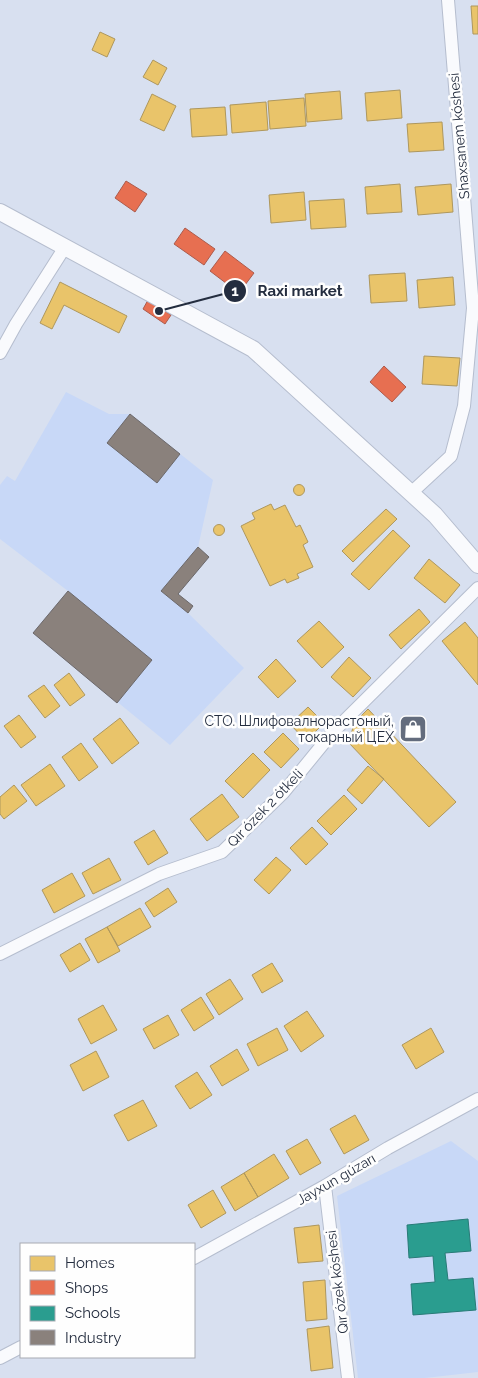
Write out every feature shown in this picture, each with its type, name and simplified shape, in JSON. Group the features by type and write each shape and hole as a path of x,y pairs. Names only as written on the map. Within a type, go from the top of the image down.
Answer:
{"street":[{"name":"Shaxsanem kóshesi","path":"410,493 451,456 464,406 473,308 448,0"},
{"path":"0,212 253,349 435,515 478,565"},
{"path":"0,353 16,324 65,247"},
{"name":"Qır ózek 2 ótkeli","path":"0,954 159,874 222,852 283,793 332,733 478,588"},
{"name":"Jayxun gúzarı","path":"195,1257 478,1099"},
{"name":"Qır ózek kóshesi","path":"325,1186 348,1378"},
{"path":"0,1358 20,1348"}],"shaded area":[{"path":"66,392 109,414 130,414 213,480 198,547 162,591 188,613 244,668 170,745 33,633 68,591 0,539 0,485 7,476 15,481"},
{"path":"451,1141 478,1161 478,1372 425,1378 358,1378 337,1196"}],"building: Homes":[{"path":"471,6 478,6 478,34 473,34"},
{"path":"100,32 115,39 107,57 92,50"},
{"path":"153,60 167,68 158,85 143,77"},
{"path":"400,90 402,118 367,121 365,93"},
{"path":"340,91 342,119 307,122 305,94"},
{"path":"152,94 176,106 164,131 140,120"},
{"path":"304,98 306,126 270,129 268,101"},
{"path":"266,102 268,130 232,133 230,105"},
{"path":"225,107 227,135 192,137 190,109"},
{"path":"442,122 444,150 409,152 407,124"},
{"path":"400,184 402,212 367,214 365,187"},
{"path":"451,184 453,212 418,215 415,187"},
{"path":"304,192 306,220 271,223 269,195"},
{"path":"344,199 346,227 311,229 309,201"},
{"path":"405,273 407,301 371,303 369,275"},
{"path":"453,277 455,305 419,308 417,280"},
{"path":"60,282 127,316 119,333 64,305 52,329 40,323"},
{"path":"424,356 460,358 457,386 422,384"},
{"path":"297,485 301,485 304,490 303,494 297,495 294,492 294,488"},
{"path":"271,504 274,510 285,505 296,527 300,525 308,542 303,545 313,567 297,574 299,578 287,583 285,579 270,586 241,526 255,519 252,513"},
{"path":"386,509 397,519 353,562 342,551"},
{"path":"217,525 221,525 224,530 223,534 217,535 214,532 214,528"},
{"path":"393,530 410,546 369,590 351,574"},
{"path":"429,559 460,585 445,603 414,578"},
{"path":"419,609 430,622 401,649 389,635"},
{"path":"319,621 344,647 322,668 297,641"},
{"path":"465,622 478,638 478,685 442,641"},
{"path":"349,657 371,678 353,697 331,677"},
{"path":"276,659 296,681 278,698 258,677"},
{"path":"69,673 85,695 70,706 54,685"},
{"path":"44,685 60,706 45,718 28,696"},
{"path":"308,707 324,723 306,741 290,724"},
{"path":"368,709 456,802 429,827 349,743 354,723"},
{"path":"19,715 36,737 21,748 4,726"},
{"path":"120,718 139,743 112,764 93,739"},
{"path":"283,733 299,749 281,768 264,752"},
{"path":"81,743 98,767 79,781 62,757"},
{"path":"253,753 270,770 243,798 225,781"},
{"path":"50,764 65,786 36,806 21,785"},
{"path":"368,766 384,779 362,804 347,790"},
{"path":"14,785 27,801 4,819 0,814 0,797"},
{"path":"222,794 239,817 207,841 190,819"},
{"path":"344,795 357,809 331,835 317,821"},
{"path":"312,827 328,844 306,865 290,848"},
{"path":"154,830 168,853 148,865 134,842"},
{"path":"276,857 291,870 269,894 254,880"},
{"path":"109,858 121,880 93,894 82,873"},
{"path":"72,873 85,896 54,913 42,890"},
{"path":"168,888 177,902 154,917 145,903"},
{"path":"140,908 151,927 118,946 107,927"},
{"path":"107,927 120,951 98,963 85,939"},
{"path":"80,943 90,960 70,972 60,955"},
{"path":"272,963 283,981 262,993 252,975"},
{"path":"230,979 243,999 219,1015 206,994"},
{"path":"201,997 214,1018 194,1031 181,1010"},
{"path":"103,1005 117,1030 91,1044 78,1019"},
{"path":"307,1011 324,1036 301,1052 284,1026"},
{"path":"168,1015 179,1035 154,1049 143,1029"},
{"path":"277,1028 288,1050 258,1066 247,1044"},
{"path":"431,1028 444,1052 416,1069 402,1045"},
{"path":"237,1049 249,1070 222,1086 210,1066"},
{"path":"96,1051 109,1077 83,1091 70,1065"},
{"path":"197,1072 212,1095 190,1109 175,1086"},
{"path":"143,1100 157,1126 128,1141 114,1115"},
{"path":"355,1115 369,1140 344,1154 330,1129"},
{"path":"307,1139 321,1163 300,1175 286,1151"},
{"path":"274,1154 289,1178 258,1197 244,1173"},
{"path":"244,1173 258,1197 235,1211 221,1187"},
{"path":"213,1190 226,1213 201,1228 188,1205"},
{"path":"319,1225 323,1261 298,1263 294,1228"},
{"path":"325,1280 327,1319 306,1321 303,1282"},
{"path":"329,1326 333,1368 311,1371 307,1329"}],"building: Shops":[{"path":"126,181 147,194 135,212 115,198"},
{"path":"185,228 215,249 204,265 174,244"},
{"path":"225,251 254,273 239,293 210,271"},
{"path":"148,300 171,315 165,324 143,309"},
{"path":"384,366 406,387 392,402 370,382"}],"building: Schools":[{"path":"468,1219 471,1251 445,1253 448,1280 473,1278 476,1310 413,1315 411,1284 435,1282 433,1256 409,1258 407,1225"}],"building: Industry":[{"path":"130,414 180,454 157,483 107,443"},
{"path":"198,547 209,557 178,594 193,606 188,613 161,591"},
{"path":"68,591 152,660 117,703 33,633"}],"place":[{"name":"Raxi market","path":"159,311"},
{"name":"СТО. Шлифовалнорастоный, токарный ЦЕХ","path":"413,729"}]}
